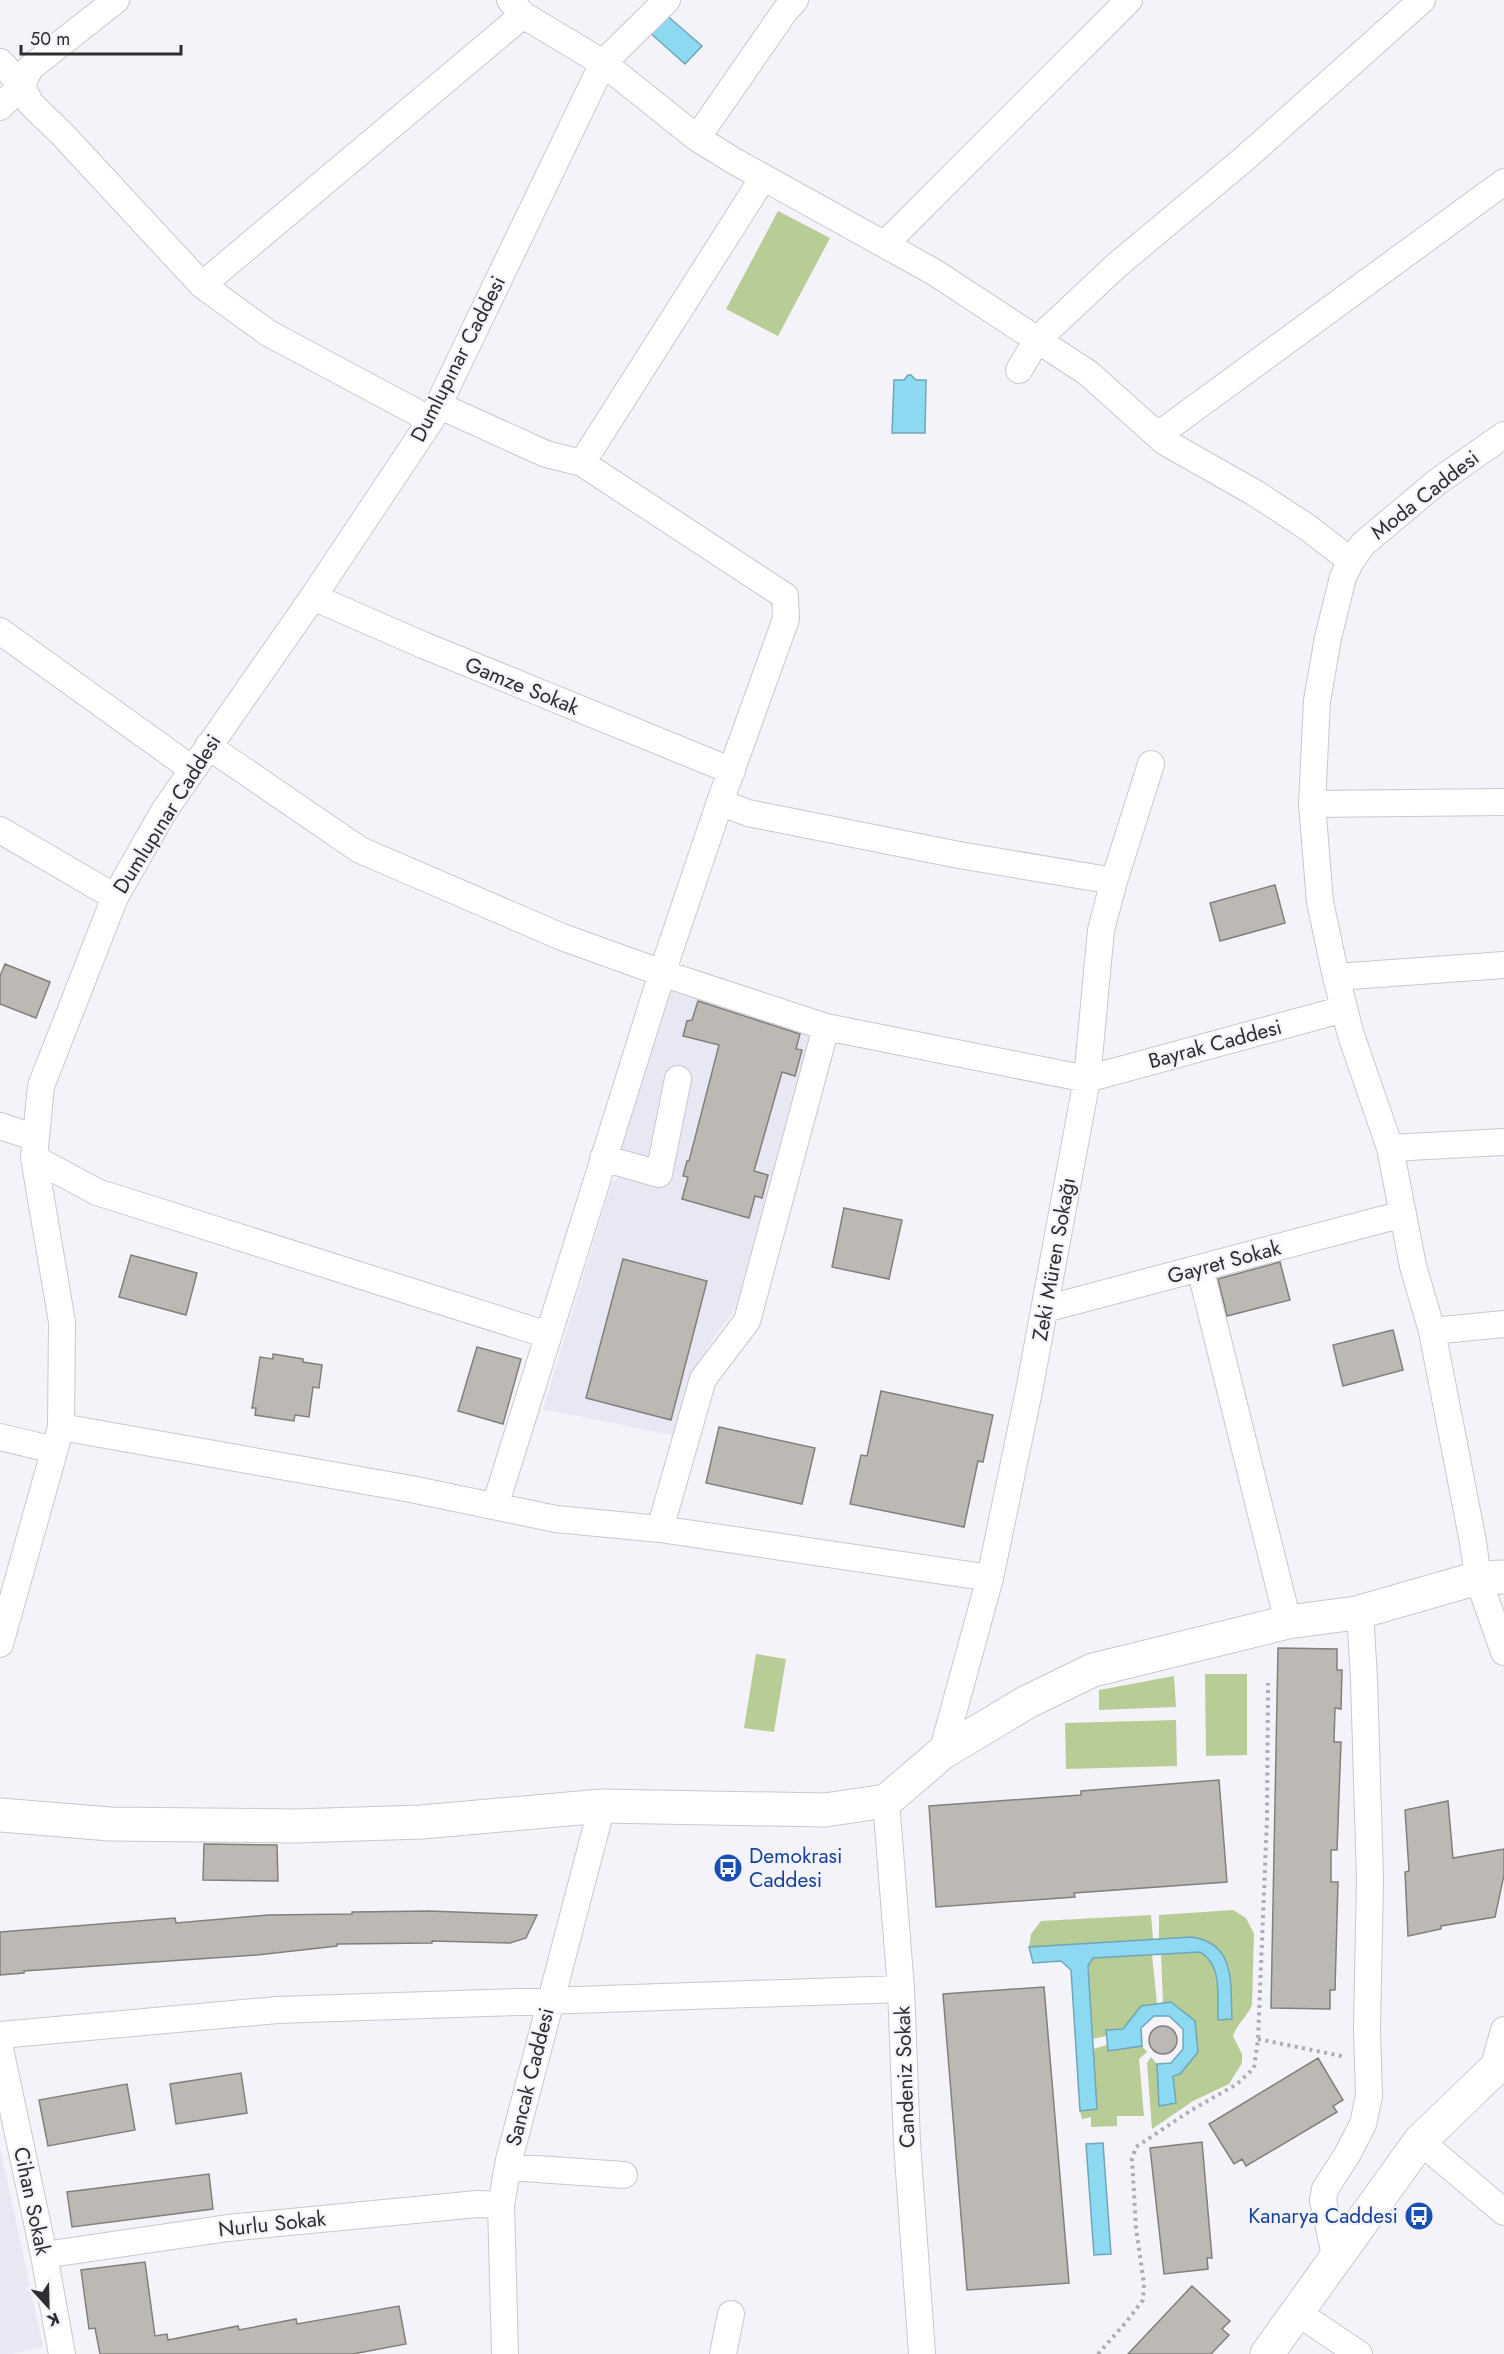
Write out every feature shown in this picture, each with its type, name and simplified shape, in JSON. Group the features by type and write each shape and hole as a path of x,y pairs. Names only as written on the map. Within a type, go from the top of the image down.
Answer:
{"main road":[{"path":"0,1815 110,1824 295,1826 422,1822 602,1806 825,1810 886,1801 942,1752 1027,1702 1093,1670 1288,1622 1356,1613 1491,1577 1504,1555"},
{"path":"1267,2354 1420,2141 1498,2065"}],"street":[{"path":"0,107 22,85 30,68 116,0"},
{"name":"Dumlupınar Caddesi","path":"0,1644 58,1438 62,1322 35,1148 41,1086 115,897 164,811 314,597 434,413 603,63 667,0"},
{"path":"697,138 795,0"},
{"path":"885,244 1129,0"},
{"path":"1019,370 1037,340 1117,265 1244,159 1422,0"},
{"path":"202,285 517,7 603,63 697,138 763,178 934,272 1088,373 1165,442 1255,493 1307,527 1351,561"},
{"path":"0,62 22,85 30,103 202,285 268,333 434,413 546,454 582,463 785,596 786,619 662,973 495,1506"},
{"path":"582,463 763,178"},
{"path":"1158,435 1504,182"},
{"name":"Moda Caddesi","path":"1504,435 1437,482 1363,544 1351,561 1343,577 1328,638 1317,700 1312,804 1320,902 1336,977 1344,1009 1390,1148 1413,1266 1432,1331 1473,1542 1491,1577 1504,1652"},
{"name":"Gamze Sokak","path":"314,597 445,654 732,771"},
{"path":"0,631 192,769"},
{"path":"208,746 360,849 533,925 662,973 826,1026 1087,1079"},
{"name":"Zeki Müren Sokağı","path":"942,1752 990,1578 1045,1309 1087,1079 1101,930 1151,764"},
{"path":"720,802 748,813 959,855 1114,881"},
{"path":"1312,804 1504,802"},
{"path":"0,830 115,897"},
{"path":"1336,977 1504,965"},
{"name":"Bayrak Caddesi","path":"1087,1079 1344,1009"},
{"path":"660,1529 703,1379 747,1321 826,1026"},
{"path":"603,1158 659,1174 678,1079"},
{"path":"0,1126 97,1192 548,1335"},
{"path":"1390,1148 1504,1142"},
{"name":"Gayret Sokak","path":"1045,1309 1403,1214"},
{"path":"1200,1268 1288,1622"},
{"path":"1432,1331 1504,1324"},
{"path":"0,1437 58,1438 411,1489 556,1519 660,1529 990,1578"},
{"path":"1336,2260 1323,2200 1325,2189 1347,2155 1363,2124 1369,2096 1370,1879 1364,1679 1360,1629 1356,1613"},
{"name":"Candeniz Sokak","path":"886,1801 901,1989 907,2143 922,2354"},
{"name":"Sancak Caddesi","path":"505,2354 501,2205 508,2167 550,2001 602,1806"},
{"path":"0,2035 277,2010 901,1989"},
{"path":"1498,2065 1504,2030"},
{"name":"Cihan Sokak","path":"0,2049 44,2255 62,2354"},
{"path":"1420,2141 1504,2212"},
{"path":"508,2167 624,2175"},
{"name":"Nurlu Sokak","path":"44,2255 228,2228 477,2204 501,2205"},
{"path":"1298,2313 1359,2354"},
{"path":"723,2354 731,2314"}],"path":[{"path":"1098,2354 1143,2300 1144,2284 1136,2228 1132,2159 1136,2147 1190,2111 1237,2084 1254,2068 1258,2038 1267,1820 1268,1683"},
{"path":"1258,2038 1368,2062"}],"shaded area":[{"path":"673,984 814,1024 749,1289 707,1348 682,1429 676,1436 543,1409 612,1182 616,1180 622,1161 618,1149"},
{"path":"0,2147 43,2347 11,2354 0,2354"}],"green space":[{"path":"778,211 830,238 778,336 726,309"},
{"path":"756,1654 786,1659 774,1732 744,1728"},
{"path":"1205,1674 1247,1674 1247,1755 1206,1756"},
{"path":"1174,1676 1176,1707 1099,1710 1099,1690"},
{"path":"1176,1720 1177,1766 1066,1769 1065,1723"},
{"path":"1233,1910 1246,1918 1254,1934 1252,2005 1233,2036 1242,2054 1242,2063 1229,2084 1193,2101 1152,2129 1147,2063 1151,2057 1157,2064 1159,2105 1176,2103 1173,2075 1198,2052 1171,2002 1163,2003 1161,1954 1195,1951 1206,1956 1212,1962 1217,1981 1218,2020 1232,2018 1229,1966 1192,1937 1159,1939 1159,1915"},
{"path":"1151,1915 1153,1939 1029,1947 1031,1934 1041,1921"},
{"path":"1152,1954 1157,2004 1141,2006 1123,2029 1106,2030 1106,2036 1093,2039 1088,1966 1093,1958"},
{"path":"1107,2045 1108,2051 1142,2046 1147,2052 1139,2059 1144,2116 1117,2116 1117,2126 1091,2127 1091,2117 1082,2119 1080,2111 1097,2109 1093,2049"}],"water":[{"path":"664,13 702,46 685,64 648,31"},
{"path":"908,375 916,380 926,380 925,433 892,433 894,380 904,380"},
{"path":"1192,1937 1207,1941 1224,1957 1230,1980 1232,2019 1218,2020 1216,1973 1207,1958 1200,1952 1093,1958 1088,1966 1097,2109 1080,2111 1071,1970 1061,1961 1033,1963 1029,1947"},
{"path":"1171,2002 1195,2021 1198,2052 1180,2074 1173,2076 1176,2103 1159,2106 1157,2064 1171,2063 1183,2049 1183,2029 1169,2016 1154,2016 1141,2028 1142,2046 1108,2051 1106,2030 1123,2029 1141,2006"},
{"path":"1103,2143 1111,2254 1094,2255 1086,2144"}],"building":[{"path":"1275,885 1285,923 1220,941 1210,903"},
{"path":"5,964 50,982 36,1018 0,1004 0,976"},
{"path":"698,1001 800,1034 796,1049 802,1050 795,1076 782,1072 754,1171 768,1175 762,1198 755,1196 749,1218 682,1199 688,1177 683,1176 687,1161 689,1161 719,1045 683,1036 687,1021 692,1020"},
{"path":"844,1208 902,1220 889,1279 832,1267"},
{"path":"131,1255 197,1273 186,1315 119,1297"},
{"path":"623,1259 707,1281 671,1420 586,1398"},
{"path":"1280,1262 1290,1300 1227,1316 1218,1279"},
{"path":"1393,1330 1403,1370 1343,1386 1333,1345"},
{"path":"477,1347 521,1359 503,1424 458,1411"},
{"path":"273,1354 322,1365 319,1388 313,1387 309,1417 295,1415 294,1421 255,1415 256,1408 252,1408 260,1357 273,1359"},
{"path":"881,1391 993,1415 983,1462 978,1461 964,1527 850,1504 861,1455 867,1456"},
{"path":"719,1427 815,1448 802,1504 706,1483"},
{"path":"1278,1648 1337,1649 1337,1670 1342,1670 1341,1709 1335,1708 1334,1742 1341,1742 1337,1850 1331,1850 1331,1882 1338,1882 1335,1990 1330,1990 1330,2009 1271,2008"},
{"path":"1219,1780 1227,1882 1074,1893 1075,1897 936,1907 929,1806 1081,1795 1081,1791"},
{"path":"1448,1801 1453,1858 1504,1849 1504,1875 1495,1917 1441,1926 1441,1929 1408,1936 1405,1872 1409,1871 1405,1810"},
{"path":"204,1844 277,1845 278,1881 203,1880"},
{"path":"429,1911 537,1915 526,1938 510,1943 432,1941 432,1943 337,1944 337,1946 257,1955 24,1971 24,1973 0,1975 0,1932 175,1918 176,1923 268,1915"},
{"path":"1044,1987 1069,2283 967,2290 943,1994"},
{"path":"1163,2026 1173,2030 1177,2040 1173,2050 1163,2054 1153,2050 1149,2040 1153,2030"},
{"path":"1318,2058 1343,2100 1333,2106 1337,2112 1246,2166 1242,2159 1234,2164 1209,2124"},
{"path":"241,2073 247,2113 176,2124 170,2084"},
{"path":"127,2084 135,2130 48,2146 39,2100"},
{"path":"1202,2142 1212,2258 1207,2258 1208,2269 1164,2274 1150,2148"},
{"path":"209,2174 213,2209 72,2227 67,2192"},
{"path":"145,2262 155,2336 167,2334 168,2340 238,2326 239,2330 296,2319 297,2324 399,2306 406,2344 353,2354 100,2354 95,2328 89,2329 81,2270"},
{"path":"1192,2286 1230,2321 1222,2329 1229,2335 1211,2354 1128,2354"}],"place":[{"name":"Demokrasi Caddesi","path":"728,1868"},
{"name":"Kanarya Caddesi","path":"1419,2216"}]}
